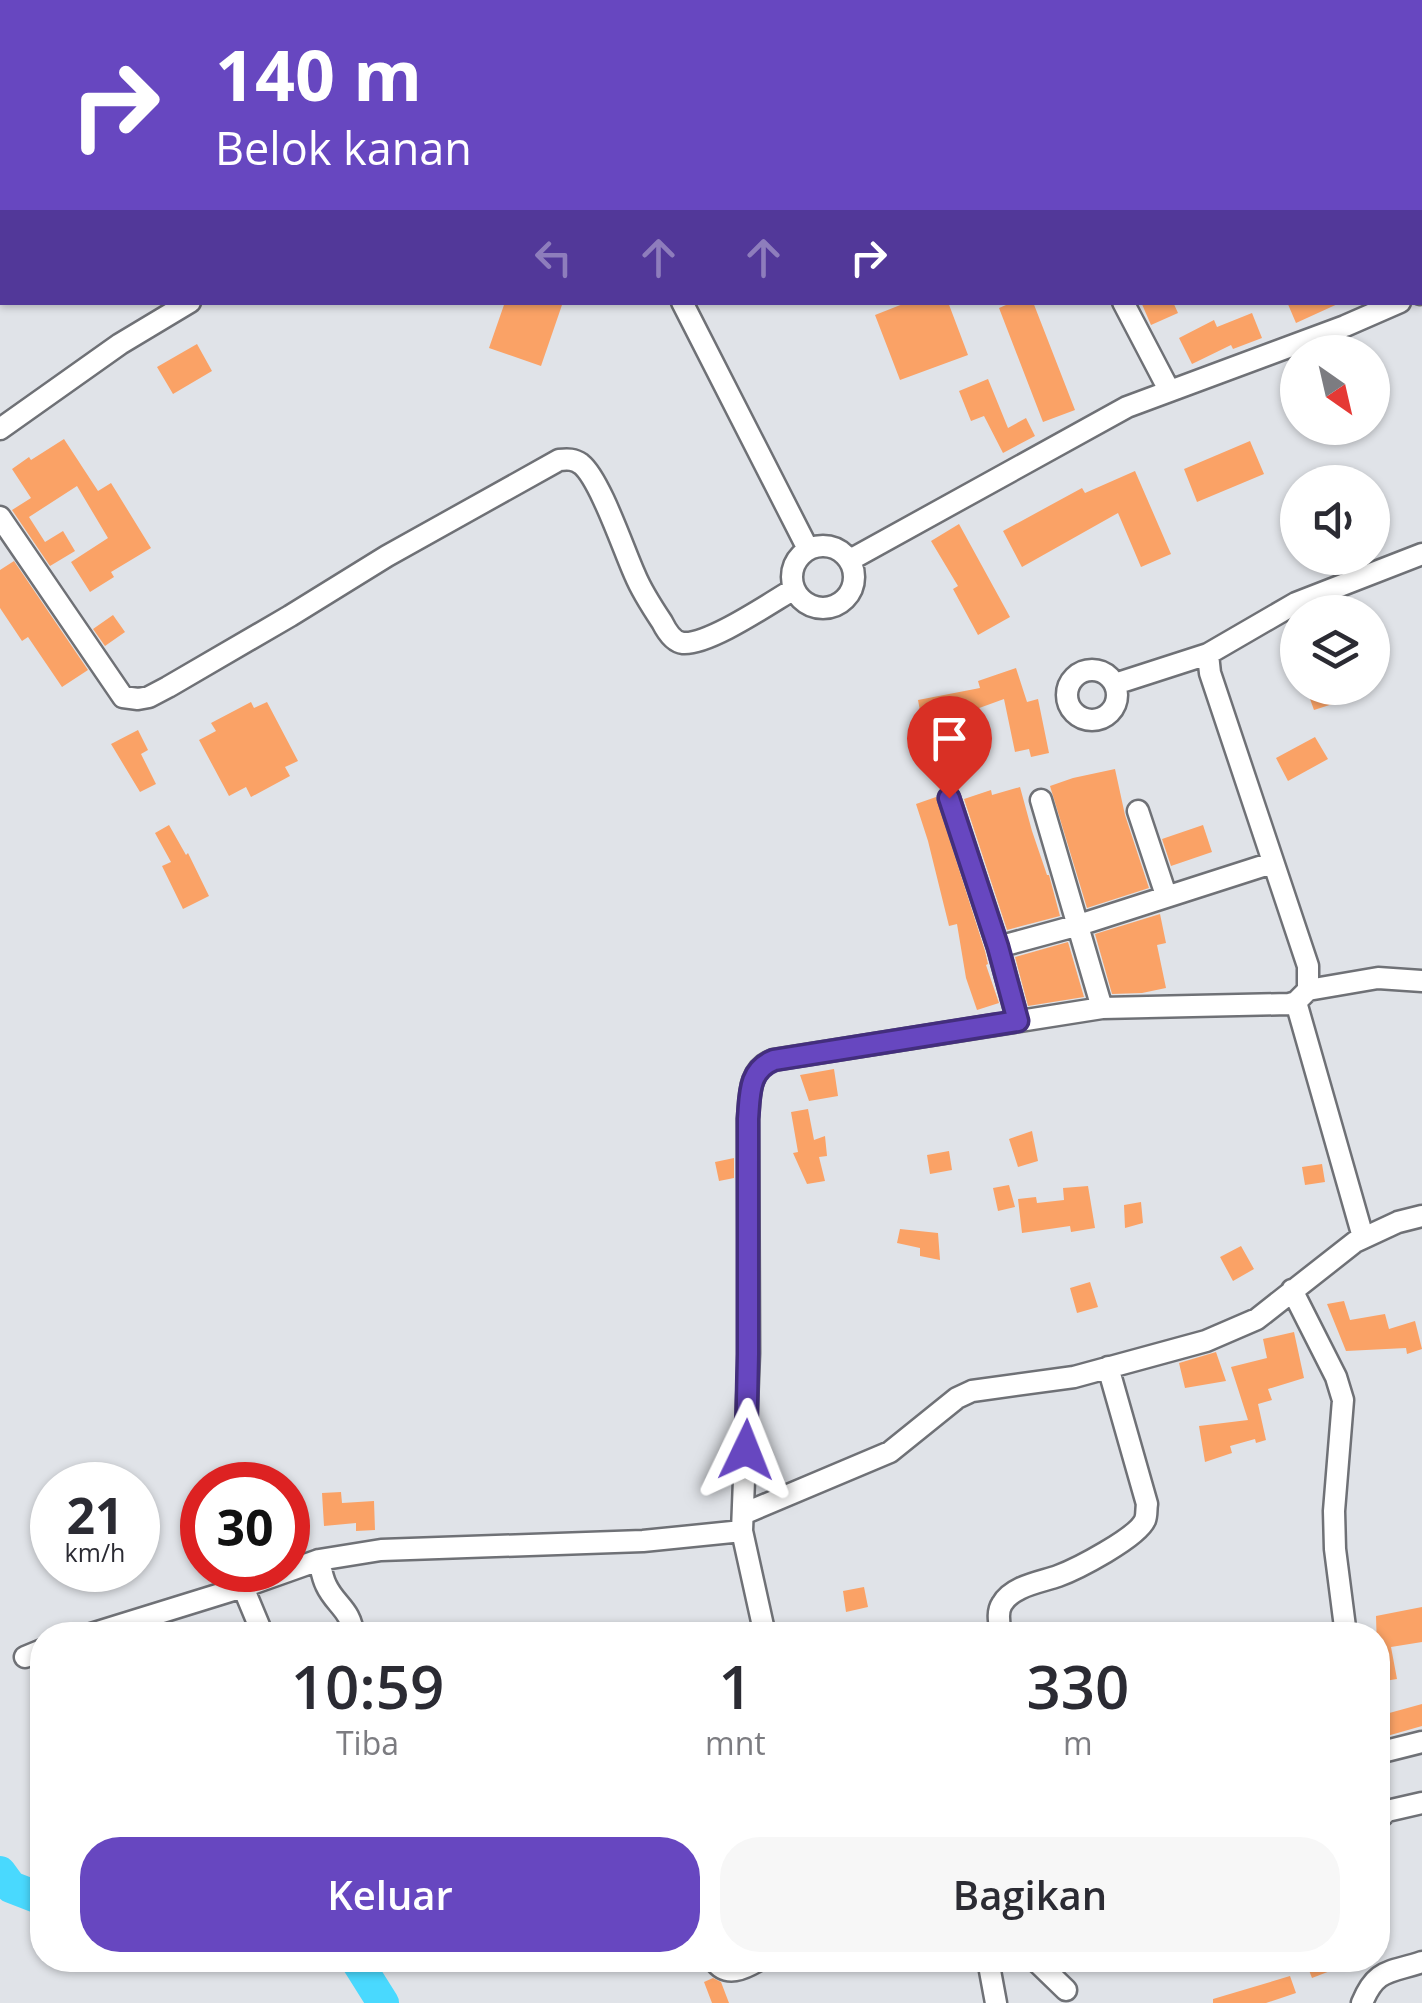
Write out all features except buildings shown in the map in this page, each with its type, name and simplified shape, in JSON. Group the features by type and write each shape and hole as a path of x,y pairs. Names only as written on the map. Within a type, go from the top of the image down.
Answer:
{"street":[{"path":"0,428 120,344 185,305"},
{"path":"684,305 808,549"},
{"path":"1126,305 1168,390"},
{"path":"850,560 1127,406 1393,305"},
{"path":"0,517 124,697 131,699 149,696 203,668 387,556 559,460 578,461 586,468 636,579 676,640 701,640 720,632 794,589"},
{"path":"832,547 850,560 854,586 838,605 820,609 804,603 794,589 794,566 808,549 832,547"},
{"path":"1115,684 1208,654 1296,602 1422,554"},
{"path":"1208,654 1210,674 1308,966 1302,996 1363,1237"},
{"path":"949,798 1018,1021"},
{"path":"1041,800 1102,1008"},
{"path":"1138,811 1166,895"},
{"path":"998,947 1272,863"},
{"path":"762,1622 742,1523 749,1338 748,1119 751,1085 762,1065 1102,1008 1302,996 1378,978 1422,981"},
{"path":"310,1563 380,1550 643,1541 742,1523 890,1452 957,1398 972,1391 1054,1381 1242,1327 1363,1237 1422,1216"},
{"path":"1292,1290 1336,1376 1342,1400 1334,1511 1344,1622"},
{"path":"999,1622 1002,1603 1010,1596 1087,1563 1144,1521 1147,1504 1108,1367"},
{"path":"318,1560 326,1585 352,1622"},
{"path":"131,1622 230,1592"},
{"path":"245,1592 258,1622"},
{"path":"1390,1750 1422,1742"},
{"path":"1390,1810 1422,1803"},
{"path":"1390,1971 1422,1962"},
{"path":"990,1972 996,2003"},
{"path":"1047,1972 1066,1990"},
{"path":"1362,2003 1374,1979 1386,1972"}],"waterway":[{"path":"0,1872 11,1887 30,1894"},
{"path":"364,1972 383,2003"}],"route":[{"path":"746,1450 748,1119 754,1074 774,1060 1018,1021 949,798"}]}
